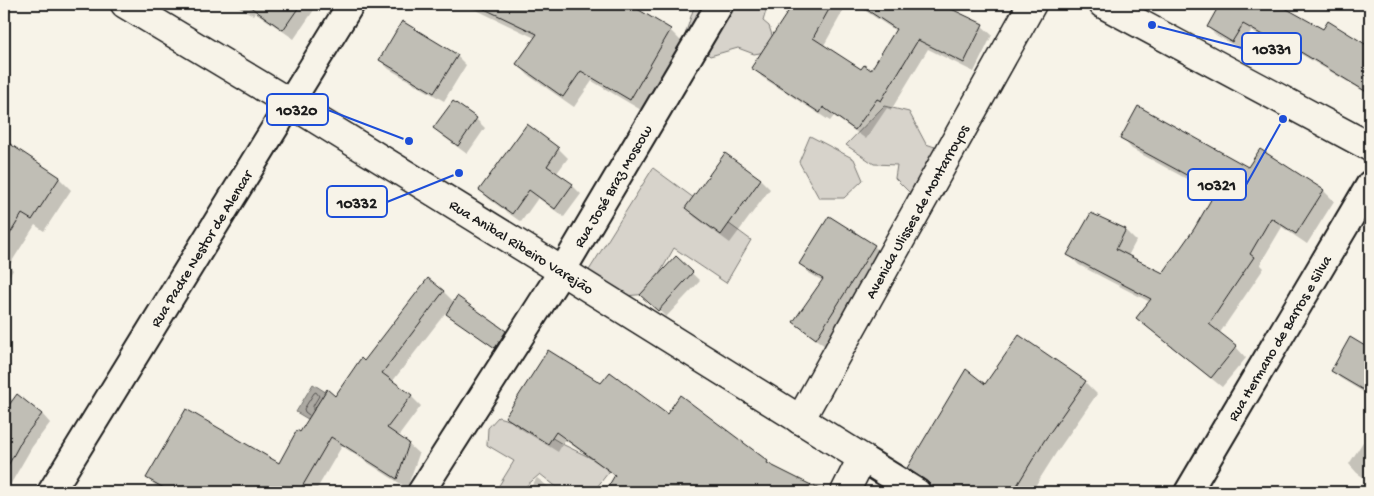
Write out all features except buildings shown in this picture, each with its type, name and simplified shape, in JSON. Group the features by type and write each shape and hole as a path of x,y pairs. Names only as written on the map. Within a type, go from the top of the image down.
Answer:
{"street":[{"name":"Rua Anibal Ribeiro Varejão","path":"125,4 562,270 917,492"},
{"name":"Rua Padre Nestor de Alencar","path":"51,492 351,4"},
{"name":"Rua José Braz Moscow","path":"421,492 562,270 720,4"},
{"name":"Avenida Ulisses de Montarroyos","path":"800,420 1032,4"},
{"path":"1102,4 1370,147"},
{"name":"Rua Hermano de Barros e Silva","path":"1188,492 1370,184"},
{"path":"846,492 862,458"}],"shaded area":[{"path":"712,4 768,4 763,21 769,26 777,50 754,54 738,48 710,56 685,35 694,7 712,6"},
{"path":"884,106 909,112 926,144 964,157 942,191 909,192 895,178 897,165 874,164 846,145"},
{"path":"810,136 854,159 863,180 844,198 819,198 799,162"},
{"path":"653,168 751,240 726,283 674,248 648,294 624,296 586,275"},
{"path":"498,417 536,428 564,445 612,468 593,492 563,492 540,474 519,492 495,492 514,461 487,445 488,428"}],"water":[{"path":"313,384 327,393 318,425 296,412"}],"place":[{"name":"10331","path":"1152,25"},
{"name":"10321","path":"1283,119"},
{"name":"10320","path":"409,141"},
{"name":"10332","path":"459,173"}]}
